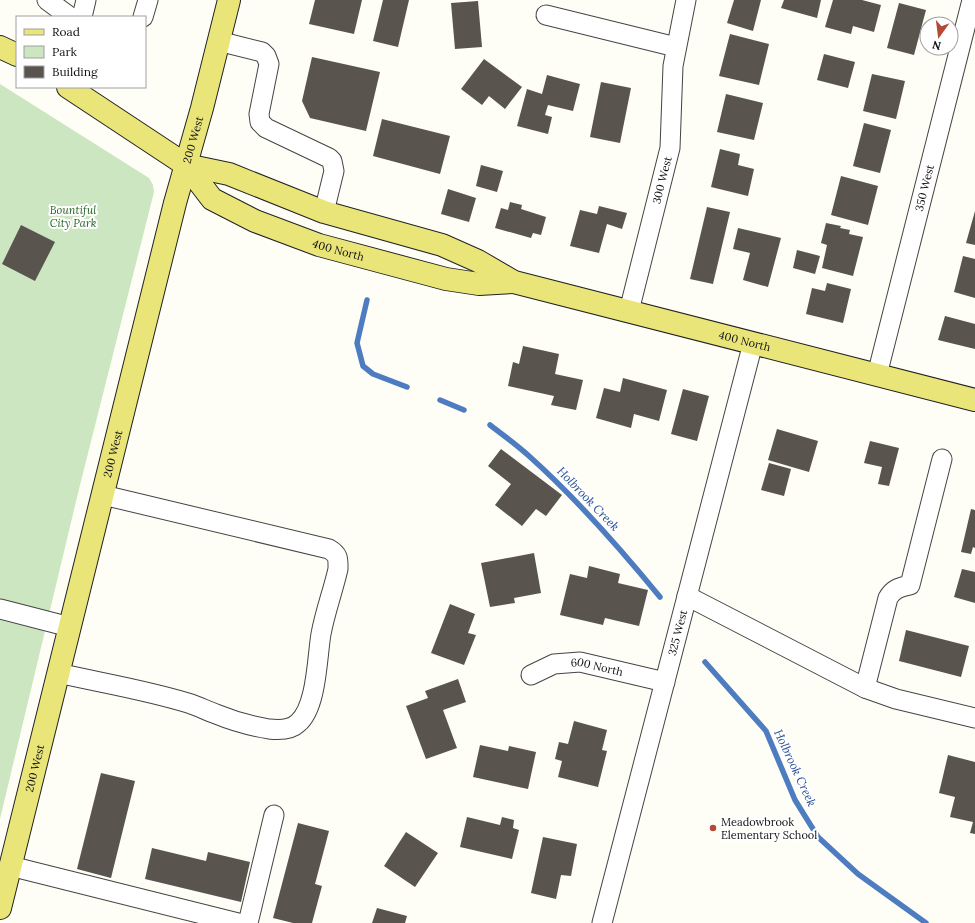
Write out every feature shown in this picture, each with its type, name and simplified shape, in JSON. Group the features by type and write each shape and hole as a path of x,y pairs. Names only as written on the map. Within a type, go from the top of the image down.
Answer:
{"main road":[{"name":"200 West","path":"0,908 175,203 229,0"},
{"path":"0,47 16,55"},
{"name":"400 North","path":"70,88 186,164 212,198 255,221 287,234 338,251 446,279 479,284 514,282"},
{"name":"400 North","path":"186,164 229,174 324,212 442,245 478,261 514,282 975,400"}],"street":[{"path":"47,0 69,16"},
{"path":"82,16 86,0"},
{"path":"143,16 148,0"},
{"name":"300 West","path":"629,311 670,148 671,85 676,47 686,0"},
{"name":"350 West","path":"877,375 972,0"},
{"path":"546,15 676,47"},
{"path":"218,41 262,52 266,56 269,64 259,114 260,122 266,128 329,158 332,161 334,171 324,212"},
{"name":"325 West","path":"602,923 753,343"},
{"path":"865,688 888,598 896,588 910,585 942,459"},
{"path":"58,673 167,697 202,708 231,720 269,729 286,728 298,724 305,714 310,701 316,674 321,634 338,569 338,559 335,553 329,549 102,495"},
{"path":"687,596 865,688 896,699 975,718"},
{"path":"0,609 70,627"},
{"name":"600 North","path":"531,675 554,664 580,662 665,682"},
{"path":"248,923 274,815"},
{"path":"10,866 238,923"}],"green space":[{"name":"Bountiful City Park","path":"0,84 149,178 153,185 154,192 79,489 0,819"}],"building":[{"path":"315,0 362,0 354,34 309,24"},
{"path":"383,0 409,0 398,47 373,41"},
{"path":"734,0 761,0 753,31 727,23"},
{"path":"784,0 821,0 817,18 781,8"},
{"path":"833,0 862,0 881,5 874,32 853,26 851,34 825,27"},
{"path":"478,1 482,47 455,49 451,3"},
{"path":"899,3 926,10 924,16 919,16 919,36 914,55 887,48"},
{"path":"730,34 769,44 759,85 719,76"},
{"path":"824,54 855,62 848,88 817,80"},
{"path":"312,57 380,72 366,131 310,118 302,101"},
{"path":"484,59 522,87 505,109 489,96 482,105 461,89"},
{"path":"872,74 905,81 896,119 863,111"},
{"path":"547,75 580,84 573,111 548,105 545,115 552,117 548,134 517,126 527,89 542,94"},
{"path":"601,82 631,88 620,143 590,137"},
{"path":"726,94 763,103 754,140 717,132"},
{"path":"382,119 450,136 440,174 373,156"},
{"path":"864,123 891,130 880,173 853,166"},
{"path":"720,149 740,154 738,165 754,169 748,196 711,187"},
{"path":"481,165 503,171 497,192 476,186"},
{"path":"841,176 878,186 868,225 831,215"},
{"path":"448,189 476,198 469,222 441,214"},
{"path":"510,202 522,205 521,209 546,217 541,235 533,233 531,238 495,228 501,208 508,210"},
{"path":"599,206 627,213 622,229 607,224 599,253 570,246 580,210 597,214"},
{"path":"707,207 730,212 713,284 690,279"},
{"path":"975,211 975,245 966,243"},
{"path":"826,223 841,226 840,228 850,230 849,234 863,237 853,276 822,268 827,245 821,243"},
{"path":"21,225 55,242 35,281 2,264"},
{"path":"738,228 781,238 768,287 743,280 750,253 733,249"},
{"path":"797,250 820,256 815,274 793,268"},
{"path":"963,256 975,259 975,298 954,292"},
{"path":"827,283 851,289 843,323 806,314 812,288 825,291"},
{"path":"945,316 975,324 975,349 938,340"},
{"path":"523,346 559,354 555,374 583,380 576,410 551,405 554,396 508,386 513,362 519,364"},
{"path":"623,378 667,390 659,421 634,414 631,428 596,418 604,388 620,392"},
{"path":"683,389 709,396 697,441 671,434"},
{"path":"777,429 818,441 809,472 768,460"},
{"path":"870,441 899,448 889,486 878,484 882,467 864,463"},
{"path":"501,449 562,495 546,516 536,509 522,526 495,505 511,484 488,466"},
{"path":"769,463 791,469 784,496 761,490"},
{"path":"971,509 975,510 975,548 973,547 971,554 961,552"},
{"path":"534,553 541,593 514,598 515,603 490,607 481,563"},
{"path":"589,566 620,574 618,583 648,590 639,626 605,618 603,625 560,615 570,574 587,578"},
{"path":"962,569 975,572 975,603 954,597"},
{"path":"450,604 475,614 468,633 476,635 464,665 431,653"},
{"path":"906,630 969,646 961,677 899,661"},
{"path":"458,679 466,702 443,710 457,748 426,759 406,706 428,698 425,691"},
{"path":"574,721 607,730 602,750 607,751 598,787 558,777 562,761 555,759 559,742 568,744"},
{"path":"480,745 508,751 509,746 536,752 528,789 473,777"},
{"path":"948,755 975,762 975,834 970,833 973,822 950,817 955,797 939,793"},
{"path":"101,773 135,781 111,878 77,869"},
{"path":"467,817 500,825 502,817 514,820 513,828 519,830 512,859 460,847"},
{"path":"298,823 329,831 315,884 322,886 312,923 293,923 273,918"},
{"path":"406,832 438,853 415,887 384,866"},
{"path":"543,837 577,844 571,876 561,875 556,899 531,893"},
{"path":"152,848 206,861 208,852 250,862 241,902 145,879"},
{"path":"377,908 407,916 405,923 372,923"}],"waterway":[{"path":"367,300 357,343 363,366 373,374 407,387"},
{"path":"440,400 464,410"},
{"name":"Holbrook Creek","path":"490,425 547,472 581,506 660,597"},
{"name":"Holbrook Creek","path":"705,662 766,731 795,800 818,837 858,874 926,923"}],"place":[{"name":"Meadowbrook Elementary School","path":"713,828"}]}
